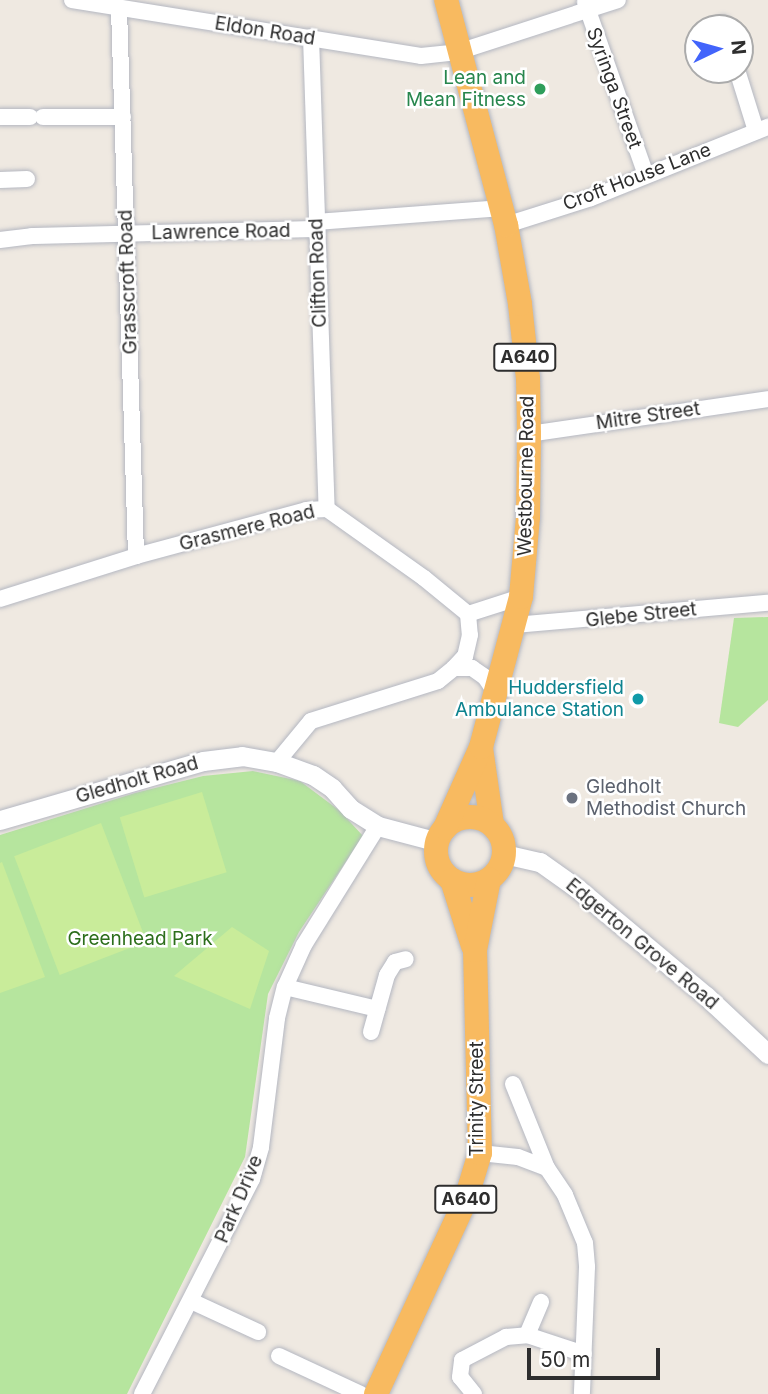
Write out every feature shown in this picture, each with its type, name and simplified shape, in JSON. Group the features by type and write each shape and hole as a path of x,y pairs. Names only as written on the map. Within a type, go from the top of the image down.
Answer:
{"highway":[{"name":"Westbourne Road","path":"441,835 481,747 521,597 528,517 529,434 521,317 504,217 446,0"},
{"name":"Westbourne Road","path":"481,747 492,824"},
{"path":"441,835 462,818 483,819 492,824"},
{"name":"A640","path":"489,879 497,873 504,854 503,843 492,824"},
{"name":"A640","path":"441,835 439,863 452,880"},
{"path":"452,880 471,885 489,879"},
{"name":"Trinity Street","path":"376,1394 466,1199 481,1153 475,950 489,879"},
{"name":"Trinity Street","path":"452,880 475,950"}],"street":[{"name":"Eldon Road","path":"72,0 421,56 458,52 585,5 618,0"},
{"name":"Syringa Street","path":"585,5 646,174"},
{"name":"Grasscroft Road","path":"119,8 136,556"},
{"name":"Clifton Road","path":"311,37 327,509"},
{"path":"743,84 762,129"},
{"path":"0,117 122,117"},
{"name":"Croft House Lane","path":"504,217 591,198 762,129"},
{"path":"0,180 27,179"},
{"name":"Lawrence Road","path":"0,240 504,217"},
{"name":"Mitre Street","path":"529,434 768,398"},
{"name":"Grasmere Road","path":"0,599 136,556 306,510 327,509 424,578 468,614"},
{"path":"277,762 311,721 438,681 465,656 470,635 468,614 521,597"},
{"name":"Glebe Street","path":"514,625 768,603"},
{"path":"454,668 472,668 485,677 495,692"},
{"name":"Gledholt Road","path":"0,820 203,761 242,756 277,762 313,775 332,788 351,809 378,826 441,835"},
{"name":"Park Drive","path":"142,1394 252,1179 261,1147 277,1018 285,987 304,945 378,826"},
{"name":"Edgerton Grove Road","path":"504,854 540,862 578,889 766,1049"},
{"path":"371,1032 387,975 395,962 406,959"},
{"path":"285,987 377,1009"},
{"path":"513,1084 547,1168 565,1195 585,1243 587,1267 582,1394"},
{"path":"481,1153 519,1157 547,1168"},
{"path":"191,1301 258,1332"},
{"path":"527,1335 541,1302"},
{"path":"474,1394 460,1377 462,1360 506,1338 527,1335 584,1354"},
{"path":"279,1356 361,1394"}],"green space":[{"path":"768,617 768,700 738,727 719,723 734,618"},
{"name":"Greenhead Park","path":"253,771 300,781 340,811 363,836 299,932 268,994 245,1157 127,1394 0,1394 0,835 135,793 203,776"},
{"path":"202,792 227,872 144,897 120,817"},
{"path":"101,823 147,942 60,975 14,856"},
{"path":"2,862 45,977 0,993 0,863"},
{"path":"232,927 269,951 250,1009 174,976"}],"place":[{"name":"Lean and Mean Fitness","path":"540,89"},
{"name":"Huddersfield Ambulance Station","path":"638,699"},
{"name":"Gledholt Methodist Church","path":"572,798"}]}
